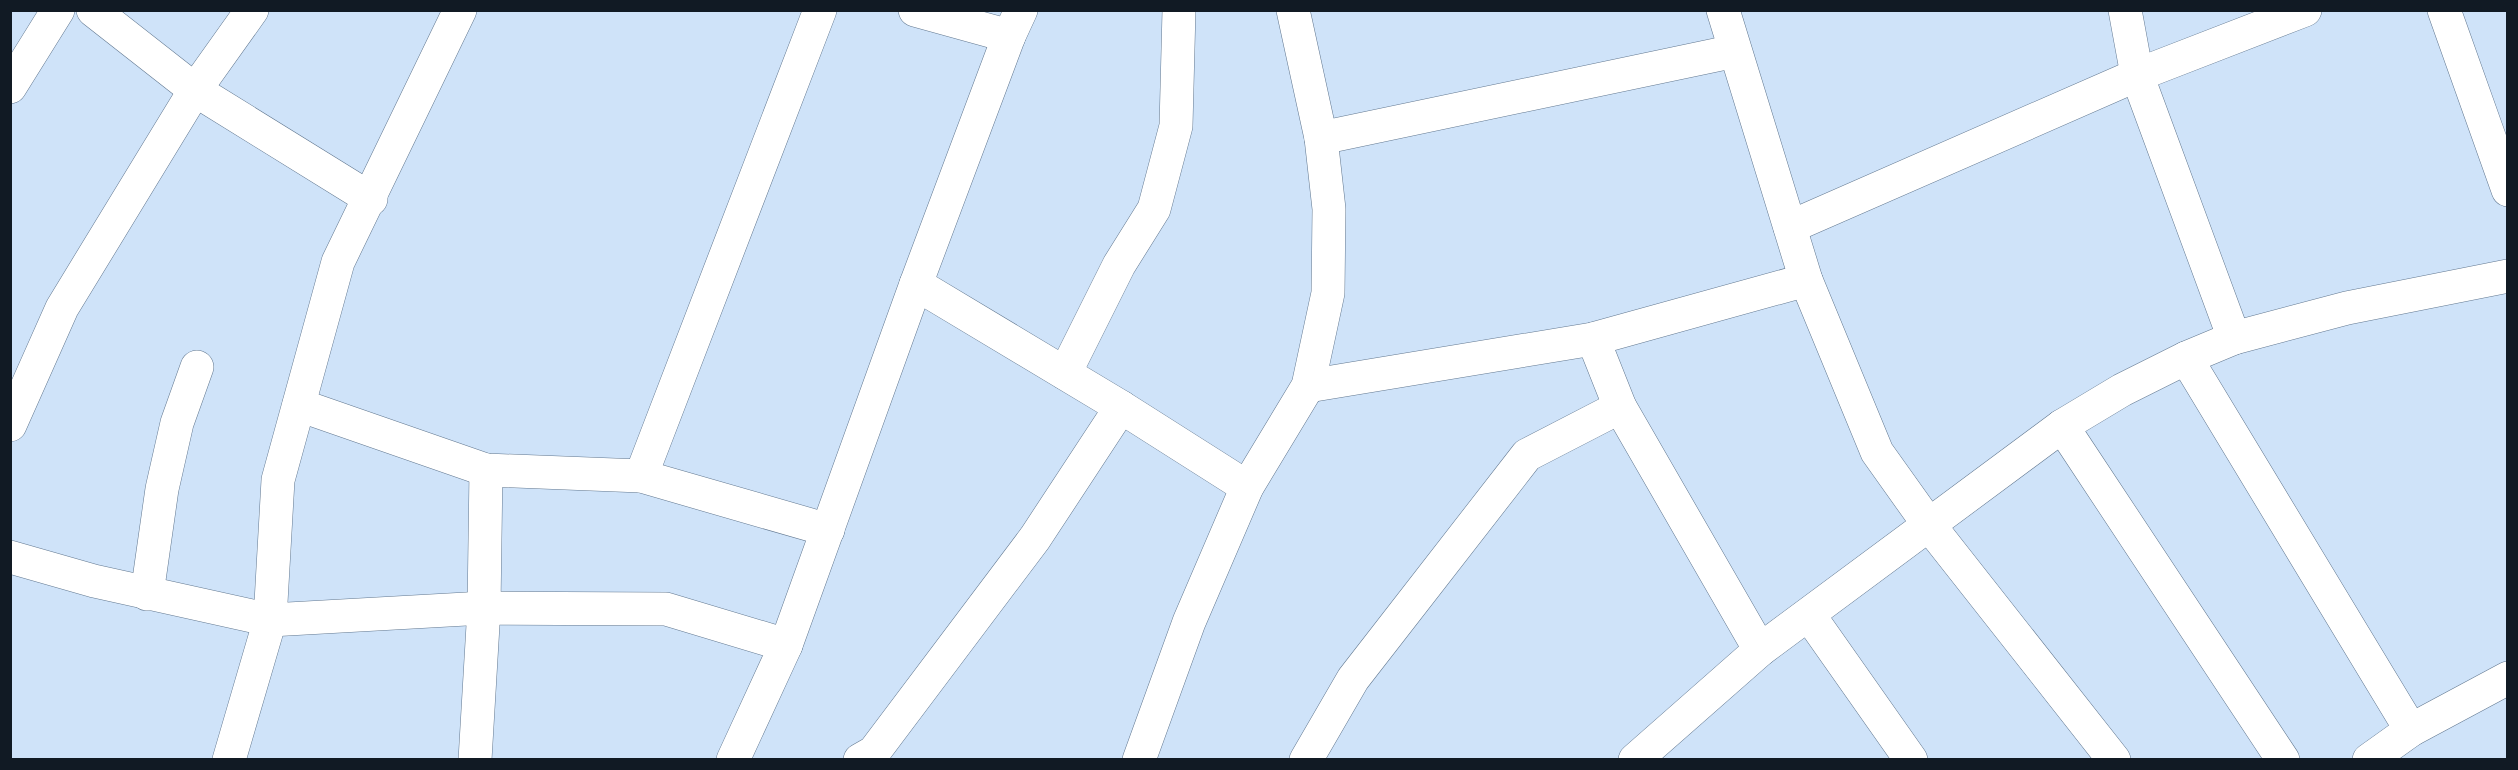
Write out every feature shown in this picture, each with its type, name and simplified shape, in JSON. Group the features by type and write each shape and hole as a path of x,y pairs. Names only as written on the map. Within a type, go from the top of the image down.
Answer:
{"street":[{"path":"10,87 58,10"},
{"path":"93,10 195,90 371,199"},
{"path":"10,425 62,308 195,90 252,10"},
{"path":"229,759 270,620 278,480 338,262 371,199 460,10"},
{"path":"641,476 820,10"},
{"path":"736,759 786,645 916,284 1015,23 915,10"},
{"path":"1065,373 1119,265 1154,209 1176,126 1179,10"},
{"path":"1139,759 1189,622 1247,487 1308,386 1328,293 1329,209 1321,138 1293,10"},
{"path":"1723,10 1806,280 1877,452 1929,525 2114,759"},
{"path":"2125,10 2137,75 2234,338"},
{"path":"1790,227 2137,75 2305,10"},
{"path":"2444,10 2508,190"},
{"path":"1321,138 1735,51"},
{"path":"1635,759 1760,650 2062,426 2122,390 2186,358 2234,338 2347,308 2508,276"},
{"path":"1308,386 1593,339 1806,280"},
{"path":"916,284 1121,407 1247,487"},
{"path":"1593,339 1620,407 1760,650"},
{"path":"2186,358 2411,730"},
{"path":"147,594 162,489 177,423 197,367"},
{"path":"299,405 486,470 641,476 828,530"},
{"path":"860,759 874,752 1035,538 1121,407"},
{"path":"1306,759 1353,680 1527,455 1620,407"},
{"path":"2062,426 2283,759"},
{"path":"475,759 484,608 486,470"},
{"path":"10,556 93,581 270,620 484,608 666,609 786,645"},
{"path":"1809,615 1911,759"},
{"path":"2369,759 2411,730 2507,678"}]}
